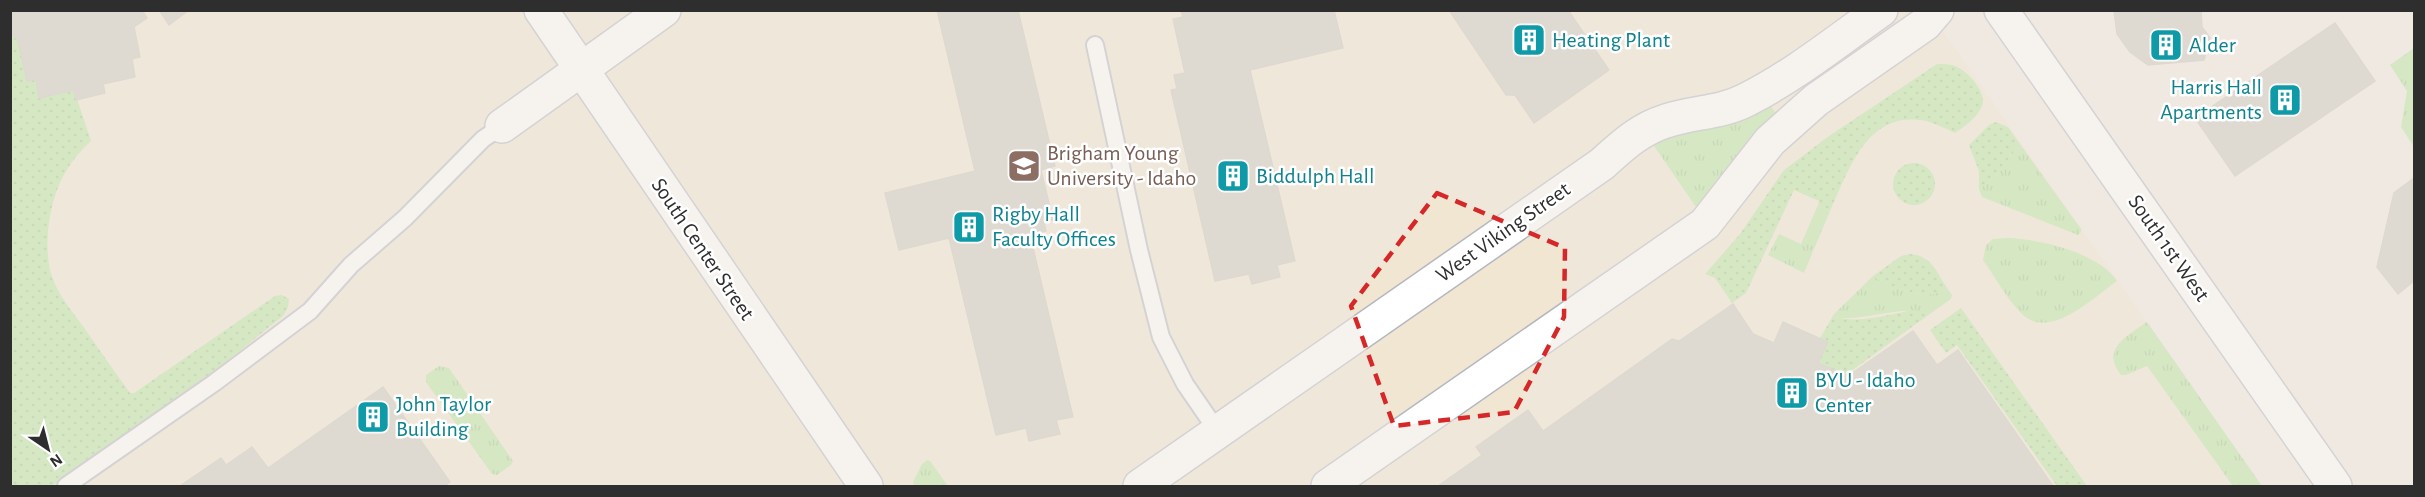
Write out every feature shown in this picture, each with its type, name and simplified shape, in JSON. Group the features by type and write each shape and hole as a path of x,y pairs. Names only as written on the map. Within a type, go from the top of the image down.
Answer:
{"street":[{"name":"South Center Street","path":"541,10 866,486"},
{"path":"502,126 664,10"},
{"name":"West Viking Street","path":"1140,486 1602,164 1638,132 1667,120 1718,110 1745,100 1806,63 1881,10"},
{"path":"1328,486 1705,224 1770,141 1816,100 1925,24 1937,10"},
{"name":"South 1st West","path":"2001,10 2336,486"}],"lane":[{"path":"1095,45 1139,250 1161,337 1185,384 1218,432"},
{"path":"66,486 214,383 309,311 351,265 405,218 483,139 502,126"}],"highlighted area":[{"path":"1437,193 1565,248 1564,317 1514,412 1394,426 1351,306"}],"shaded area":[{"name":"Brigham Young University - Idaho","path":"10,11 1929,11 2262,486 11,486"}],"green space":[{"path":"10,31 18,41 27,81 36,79 39,98 74,90 91,141 71,164 57,190 49,226 50,270 60,294 130,393 134,393 275,296 282,295 289,299 283,316 192,389 52,486 11,486"},
{"path":"2414,48 2414,147 2401,127 2407,91 2390,65"},
{"path":"1937,64 1955,66 1965,72 1975,83 1983,100 1977,114 1955,133 1926,121 1906,120 1889,124 1875,133 1853,161 1830,211 1818,205 1819,201 1794,190 1746,293 1732,303 1715,278 1705,274 1740,234 1784,170 1829,136"},
{"path":"1769,104 1776,113 1698,210 1652,143"},
{"path":"1996,122 2008,127 2020,144 1994,178 1979,189 1979,171 1969,145 1989,125"},
{"path":"2020,144 2081,229 2078,235 1982,197 1979,189 1994,178"},
{"path":"1914,163 1929,169 1935,184 1929,199 1914,205 1899,199 1893,184 1899,169"},
{"path":"1818,205 1830,211 1804,273 1768,255 1779,234 1801,244"},
{"path":"1993,239 2036,241 2068,249 2097,263 2117,281 2070,314 2044,323 2032,321 2010,301 1983,260 1986,245"},
{"path":"1909,254 1923,257 1928,261 1947,288 1930,294 1920,294 1900,289 1873,276 1901,256"},
{"path":"1873,276 1900,289 1920,294 1939,292 1947,288 1952,295 1951,299 1927,316 1909,311 1857,318 1835,317 1834,314"},
{"path":"1961,308 2087,486 2057,486 1957,345 1946,353 1930,330"},
{"path":"1914,310 1921,311 1927,316 1843,377 1813,363 1819,340 1834,314 1835,317 1844,319 1864,319"},
{"path":"2147,322 2262,486 2233,486 2147,366 2121,375 2113,358 2115,350 2124,338"},
{"path":"439,366 449,368 513,461 497,475 492,474 426,382 426,375"},
{"path":"927,460 948,486 914,486 913,482 922,464"}],"building":[{"path":"10,10 142,10 147,18 134,27 140,57 132,59 135,77 103,84 105,93 76,100 74,90 39,98 36,79 27,81 18,41 10,31"},
{"path":"159,10 189,10 169,25"},
{"name":"Rigby Hall Faculty Offices","path":"937,10 1018,10 1055,166 1041,170 1053,220 1044,222 1046,231 1030,235 1073,417 1056,420 1060,434 1029,441 1026,428 996,435 949,238 899,250 885,193 975,171"},
{"name":"Biddulph Hall","path":"1181,10 1334,10 1343,48 1250,70 1295,261 1277,265 1280,277 1252,284 1249,274 1215,281 1171,90 1177,89 1174,75 1185,73 1173,19 1183,17"},
{"name":"Heating Plant","path":"1449,10 1568,10 1609,70 1534,123 1515,95 1506,95"},
{"name":"Alder","path":"2114,10 2201,10 2202,27 2210,38 2204,60 2148,65 2130,52 2117,34"},
{"name":"Harris Hall Apartments","path":"2335,23 2375,81 2235,176 2195,118"},
{"path":"2414,178 2414,281 2398,294 2377,267 2394,193"},
{"name":"BYU - Idaho Center","path":"1733,304 1753,334 1774,343 1783,322 1828,342 1818,363 1848,376 1913,331 1937,365 1958,350 2053,486 1438,486 1482,455 1476,447 1528,410 1543,431 1672,339 1679,341"},
{"name":"John Taylor Building","path":"383,387 450,482 444,486 180,486 221,458 226,465 252,447 268,468"}],"place":[{"name":"Heating Plant","path":"1529,40"},
{"name":"Alder","path":"2166,45"},
{"name":"Harris Hall Apartments","path":"2285,100"},
{"name":"Brigham Young University - Idaho","path":"1024,166"},
{"name":"Biddulph Hall","path":"1233,176"},
{"name":"Rigby Hall Faculty Offices","path":"969,227"},
{"name":"BYU - Idaho Center","path":"1792,393"},
{"name":"John Taylor Building","path":"373,417"}]}
